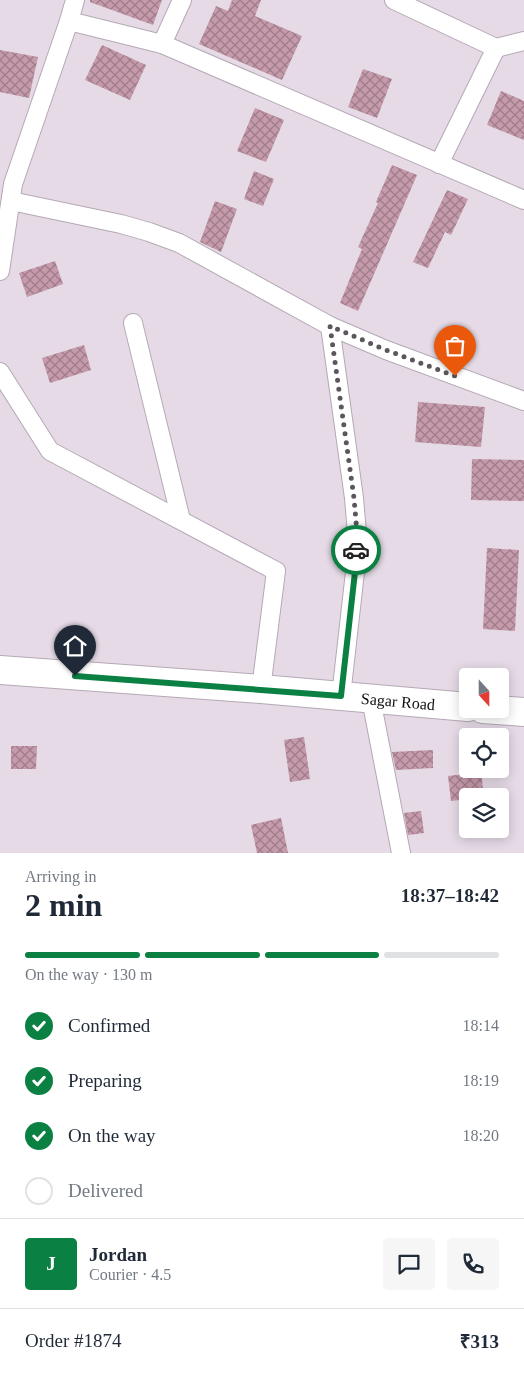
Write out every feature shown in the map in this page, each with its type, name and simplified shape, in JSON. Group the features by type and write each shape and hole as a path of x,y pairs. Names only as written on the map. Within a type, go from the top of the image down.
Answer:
{"highway":[{"name":"Sagar Road","path":"0,670 261,689 459,706"},
{"path":"509,711 524,712"}],"street":[{"path":"0,271 13,184 75,0"},
{"path":"162,44 182,0"},
{"path":"394,0 496,48 524,41"},
{"path":"69,20 162,44 524,200"},
{"path":"439,164 496,48"},
{"path":"11,201 121,224 149,232 179,244 330,326 386,350 524,401"},
{"path":"133,323 181,520"},
{"path":"330,326 354,498 357,533 355,572 341,696"},
{"path":"0,372 50,451 276,571 261,689"},
{"path":"371,699 398,852"}],"building":[{"path":"90,0 162,0 153,25 90,2"},
{"path":"232,0 261,0 255,16 302,36 282,80 199,44 216,6 228,11"},
{"path":"102,45 146,65 130,100 85,80"},
{"path":"0,50 38,57 29,98 0,92"},
{"path":"363,69 392,79 377,118 348,107"},
{"path":"501,91 524,101 524,140 487,125"},
{"path":"255,108 284,120 266,162 237,151"},
{"path":"392,165 417,175 358,311 340,303 362,249 358,247 378,203 376,202"},
{"path":"254,171 274,179 263,206 244,199"},
{"path":"447,190 468,199 451,235 445,232 428,268 413,262"},
{"path":"215,201 237,209 221,252 200,242"},
{"path":"55,261 63,284 27,297 19,273"},
{"path":"84,345 91,370 50,383 42,358"},
{"path":"418,402 485,407 481,447 415,442"},
{"path":"472,459 524,460 524,501 471,500"},
{"path":"487,548 519,550 515,631 483,629"},
{"path":"304,737 310,779 290,782 284,740"},
{"path":"11,746 37,746 36,769 11,769"},
{"path":"433,750 433,768 396,770 392,752"},
{"path":"459,775 459,778 482,778 483,788 459,788 459,800 451,801 448,776"},
{"path":"421,811 424,833 408,835 404,813"},
{"path":"281,818 288,853 257,853 251,825"}],"way so far":[{"path":"356,550 357,533 354,498 330,326 455,376"}],"route":[{"path":"75,676 341,696 356,550"}]}
